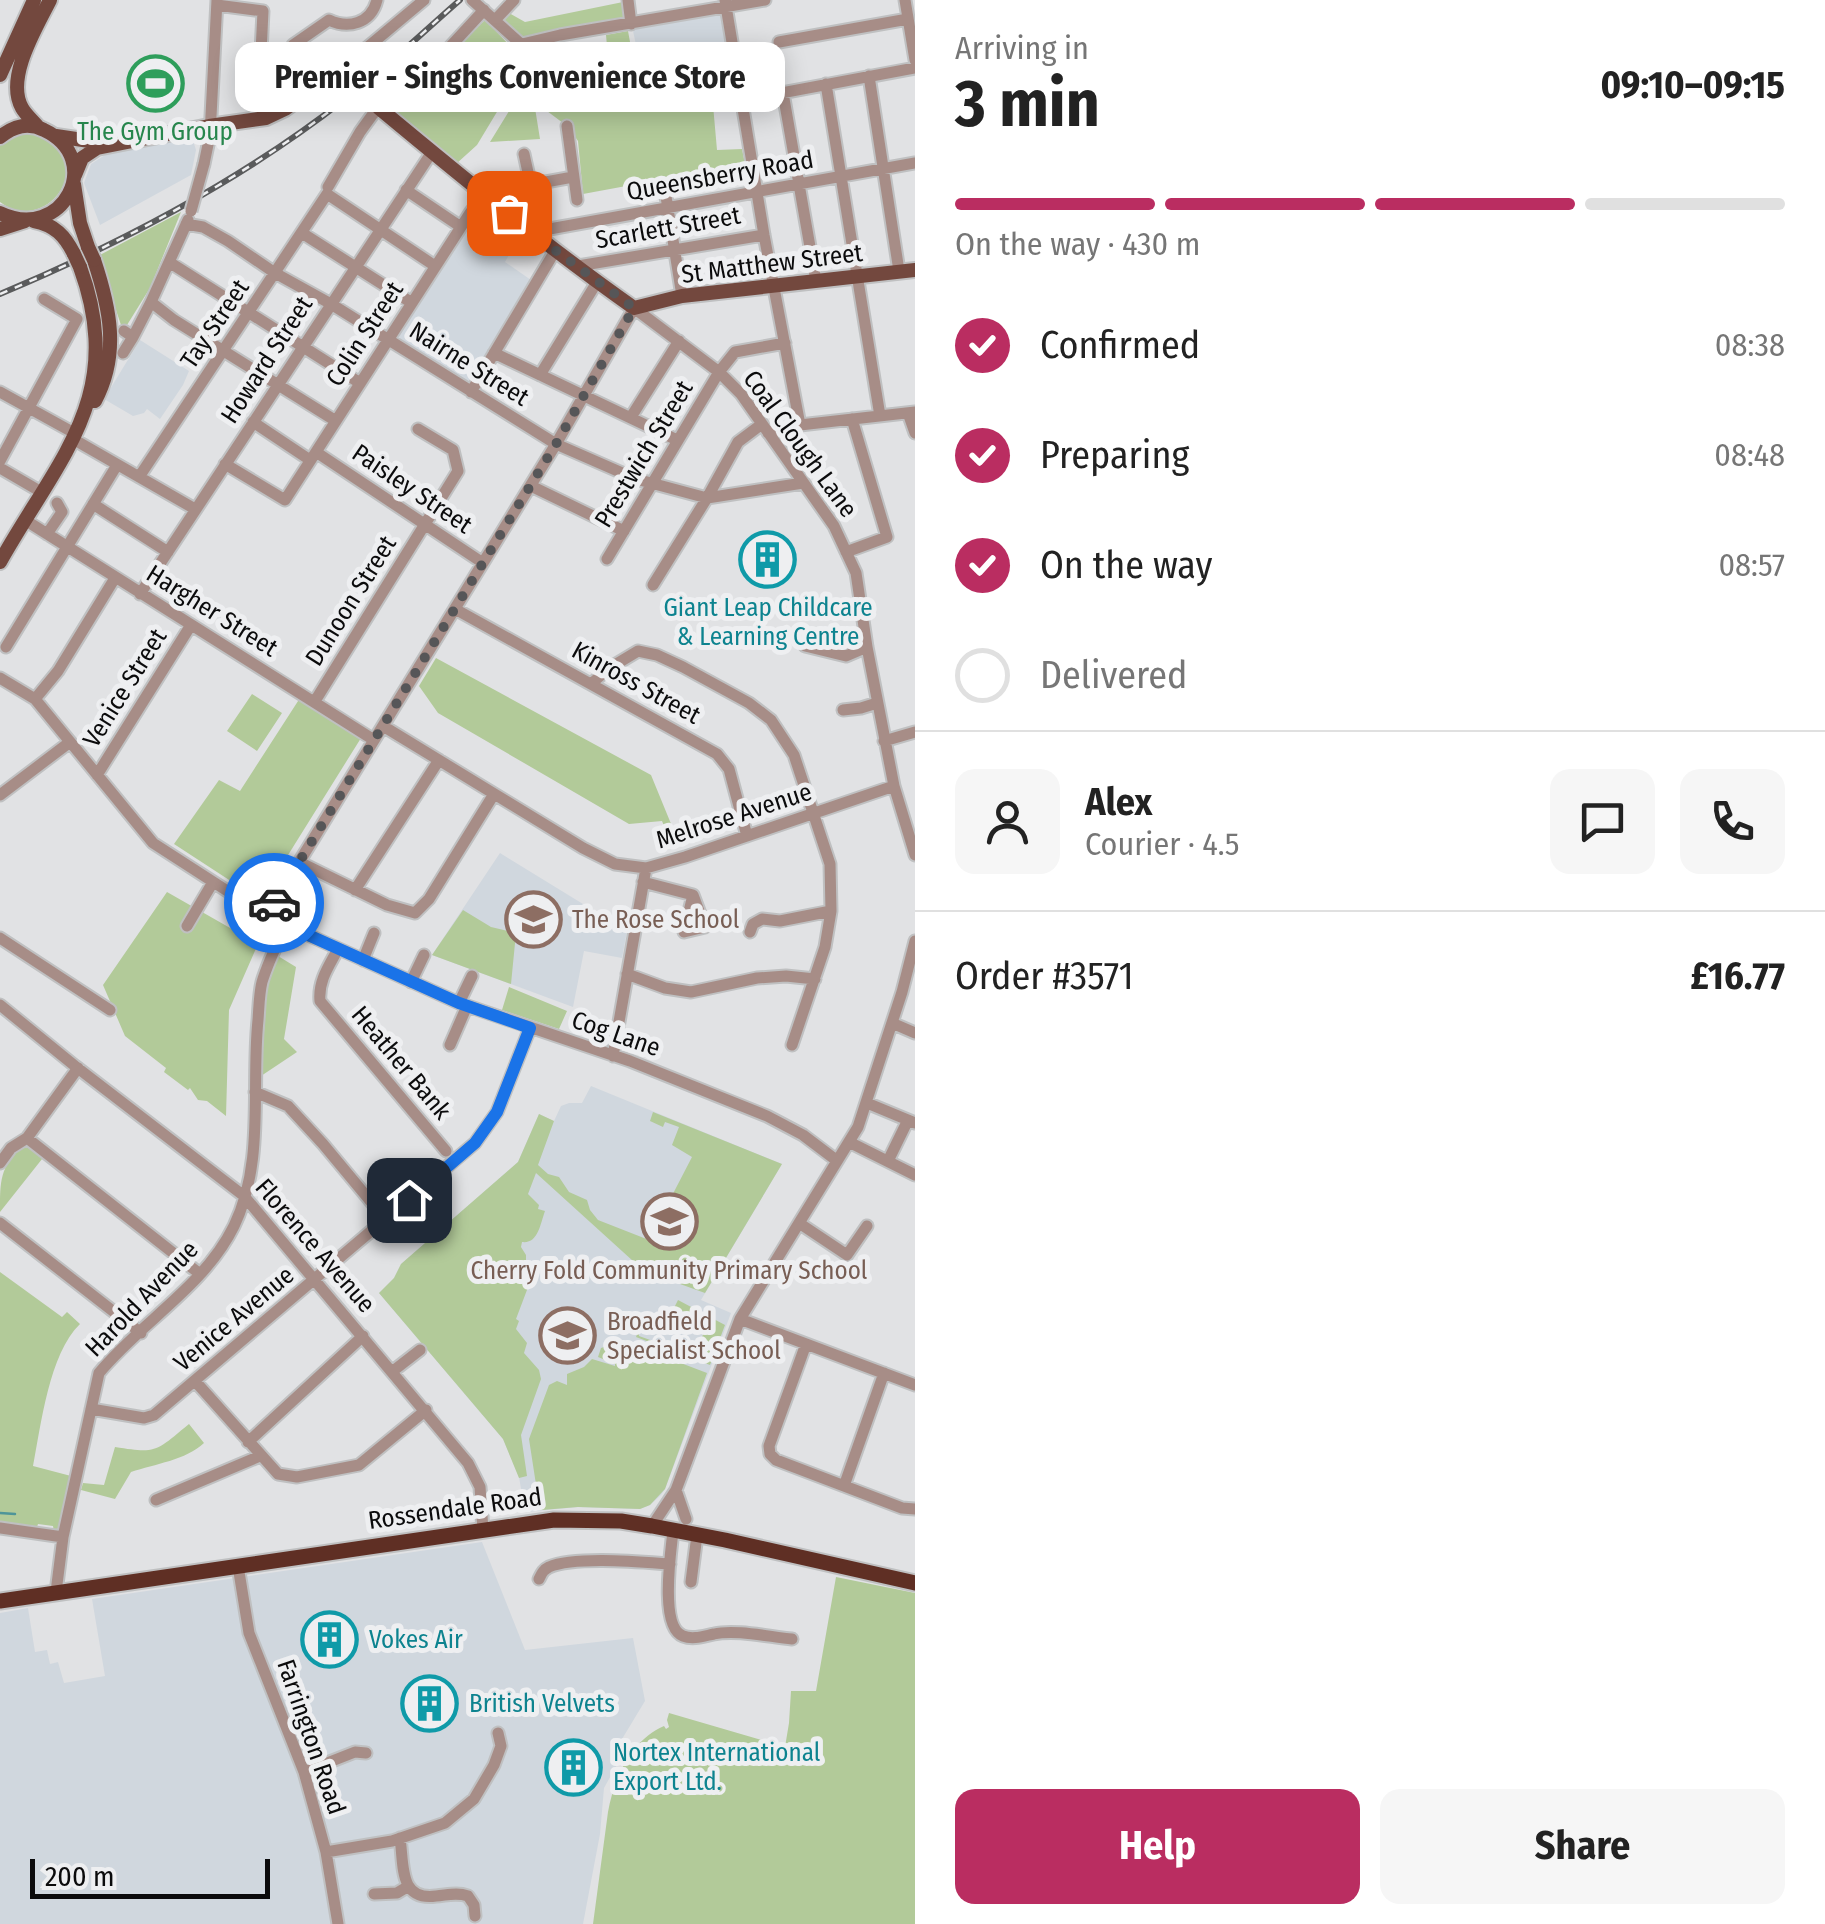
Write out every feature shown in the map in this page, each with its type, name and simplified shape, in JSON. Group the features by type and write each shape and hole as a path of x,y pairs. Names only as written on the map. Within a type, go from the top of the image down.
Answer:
{"highway":[{"name":"Rossendale Road","path":"0,1600 554,1520 605,1520 652,1526 915,1582"}],"main road":[{"path":"0,75 34,0"},
{"path":"50,0 16,82 22,109 38,127 55,136 116,143"},
{"path":"0,229 52,213 63,202 79,162 97,148 266,118 350,70"},
{"name":"Coal Clough Lane","path":"350,70 377,104 432,152 634,308"},
{"path":"0,137 22,126 38,127"},
{"path":"55,136 71,156 96,338 93,383 77,432"},
{"path":"0,213 55,228 84,257 104,293 112,338 102,388 2,556"},
{"name":"St Matthew Street","path":"634,308 682,296 907,270"}],"street":[{"path":"292,45 328,20 342,26 356,25 374,10 376,0"},
{"path":"350,70 424,0"},
{"path":"494,20 514,0"},
{"path":"628,0 632,24"},
{"path":"478,6 526,49 560,35 726,3 766,0"},
{"path":"744,100 915,64 905,0"},
{"path":"123,354 128,334 151,302 186,224 204,164 217,2 263,11 260,73 266,118"},
{"path":"726,3 800,425"},
{"name":"Tay Street","path":"139,477 276,273 377,104 448,49 478,6"},
{"path":"779,42 908,19"},
{"path":"869,76 883,169 907,270"},
{"path":"826,84 880,416"},
{"path":"783,92 816,281"},
{"path":"567,126 578,200"},
{"name":"Howard Street","path":"140,594 432,152"},
{"path":"524,154 530,186"},
{"name":"Queensberry Road","path":"534,232 915,163"},
{"path":"485,193 573,177"},
{"path":"664,184 682,296"},
{"path":"406,190 461,227"},
{"path":"328,191 436,266"},
{"name":"Colin Street","path":"226,464 285,500 485,193"},
{"path":"504,246 520,222"},
{"name":"Nairne Street","path":"186,224 203,227 556,444 652,484 707,498 803,483"},
{"path":"302,232 412,302"},
{"name":"Scarlett Street","path":"578,266 764,234"},
{"path":"471,392 555,250"},
{"path":"169,262 360,383"},
{"path":"540,375 596,282"},
{"path":"42,493 0,465 4,446 76,320 44,300"},
{"path":"151,302 336,421"},
{"path":"266,916 556,444 634,308"},
{"name":"Coal Clough Lane","path":"634,308 719,372 741,394 834,526 856,573 884,740 894,786 911,828 915,855"},
{"path":"631,417 679,341"},
{"path":"719,372 735,352 785,342"},
{"path":"494,353 678,440"},
{"name":"Prestwich Street","path":"607,559 719,372"},
{"path":"0,392 77,432 117,465 196,509"},
{"path":"653,584 738,442 765,428 912,413 915,433"},
{"path":"846,552 887,537 852,419"},
{"name":"Paisley Street","path":"253,422 483,563"},
{"name":"Dunoon Street","path":"316,701 458,471 453,450 418,429"},
{"path":"6,647 117,465"},
{"path":"530,486 624,532"},
{"path":"47,534 62,512 57,503"},
{"path":"93,504 168,552"},
{"name":"Hargher Street","path":"25,520 374,740"},
{"path":"35,699 58,671 115,578"},
{"name":"Kinross Street","path":"455,609 718,754 729,768 747,836"},
{"name":"Venice Street","path":"96,774 191,625"},
{"path":"805,646 846,656 867,647"},
{"path":"591,684 638,651 657,655 749,702 771,720 794,755 830,864 831,911 825,948 792,1045"},
{"name":"Cog Lane","path":"0,678 35,699 153,843 266,916 463,1004 630,1060 767,1116 803,1135 836,1160"},
{"path":"844,710 877,703"},
{"name":"Melrose Avenue","path":"382,726 582,848 615,864 646,868 894,786"},
{"path":"884,740 915,732"},
{"path":"0,795 70,742"},
{"path":"355,890 439,760"},
{"path":"299,862 387,905 414,913 429,899 494,794"},
{"path":"613,1056 646,868"},
{"path":"187,926 213,882"},
{"path":"644,882 693,895"},
{"path":"750,932 753,924 762,919 780,921 831,911"},
{"name":"Harold Avenue","path":"56,1592 62,1538 99,1373 200,1274 234,1226 254,1151 255,1047 261,985 286,926"},
{"path":"363,960 374,933"},
{"path":"0,938 110,1010"},
{"path":"652,1526 676,1490 740,1319 850,1142 912,968 915,941"},
{"name":"Heather Bank","path":"338,949 322,979 320,1001 446,1151"},
{"path":"411,982 424,954"},
{"path":"627,974 665,988 690,992 757,978 815,979"},
{"path":"450,1045 472,976"},
{"name":"Florence Avenue","path":"0,1005 244,1196 468,1464 480,1487 482,1530"},
{"path":"892,1024 915,1033"},
{"name":"Venice Avenue","path":"91,1409 144,1418 154,1415 475,1143 497,1112 530,1028"},
{"path":"0,1163 11,1148 27,1138 78,1068"},
{"path":"255,1092 288,1106 377,1209"},
{"path":"867,1103 911,1122 888,1162"},
{"path":"27,1138 200,1274"},
{"path":"0,1139 11,1148"},
{"path":"850,1142 915,1174"},
{"path":"0,1223 141,1333"},
{"path":"798,1223 847,1255 867,1226"},
{"path":"740,1319 915,1385"},
{"path":"248,1442 363,1336"},
{"path":"806,1344 769,1446 770,1454 776,1460 844,1486 902,1508 915,1509"},
{"path":"392,1372 420,1350"},
{"path":"844,1486 884,1373"},
{"path":"195,1382 278,1474 298,1478 359,1465 426,1410"},
{"path":"156,1500 260,1456"},
{"path":"676,1490 686,1520"},
{"path":"0,1528 62,1538"},
{"path":"673,1530 669,1610 675,1630 684,1636 727,1632 792,1639"},
{"path":"691,1582 698,1536"},
{"path":"539,1579 548,1568 564,1564 670,1564"},
{"name":"Farrington Road","path":"238,1566 250,1633 304,1772 326,1852 338,1924"},
{"path":"326,1852 400,1838 445,1824 474,1800 502,1746 498,1732"},
{"path":"304,1772 355,1752 366,1753"},
{"path":"400,1838 407,1887 424,1898 460,1893 468,1896 474,1916"},
{"path":"374,1894 397,1893 407,1887"}],"shaded area":[{"path":"720,11 735,94 672,108 648,102 632,26"},
{"path":"192,137 196,150 191,175 100,225 84,183 91,164 111,151"},
{"path":"472,223 510,253 505,262 531,280 467,386 395,340"},
{"path":"140,340 189,371 160,419 147,409 133,416 104,399"},
{"name":"The Rose School","path":"500,853 627,931 622,958 584,951 573,1007 432,955"},
{"name":"Broadfield Specialist School","path":"591,1086 782,1164 701,1300 731,1313 661,1495 640,1509 578,1507 525,1512 519,1477 503,1439 379,1293 401,1264 518,1162 539,1114 554,1121 561,1106 582,1103"},
{"path":"482,1542 525,1650 633,1638 645,1701 622,1739 623,1754 604,1788 600,1834 583,1924 0,1924 0,1613 28,1608 35,1652 47,1650 50,1664 58,1662 64,1683 105,1676 92,1599"}],"green space":[{"path":"623,2 627,20 522,40 501,21 509,13 525,22"},
{"path":"485,20 522,58 518,77 477,145 456,164 391,108"},
{"path":"628,31 641,102 668,112 713,105 717,150 742,149 745,164 583,194 578,141 567,126 547,111 538,64 608,57 606,35"},
{"path":"530,77 540,139 490,142"},
{"path":"35,131 60,150 65,161 64,182 60,192 44,206 16,210 0,202 0,140 8,134"},
{"path":"181,212 150,288 127,325 121,325 98,256"},
{"path":"436,658 651,775 676,836 669,838 662,821 629,824 438,713 419,686"},
{"path":"252,694 282,713 257,751 227,731"},
{"path":"300,698 361,738 260,900 174,844 219,780 240,791"},
{"path":"167,892 258,944 229,1010 226,1116 207,1101 198,1100 190,1088 164,1072 166,1068 125,1036 103,985"},
{"path":"463,910 491,927 516,933 511,984 432,955"},
{"path":"278,956 296,967 284,1039 297,1052 261,1076 267,988"},
{"path":"509,987 567,1011 559,1029 502,1010"},
{"path":"653,1112 782,1164 705,1293 644,1271 536,1173 528,1194 539,1205 538,1209 545,1211 535,1237 522,1242 526,1278 530,1282 516,1329 527,1343 524,1353 539,1370 541,1379 521,1435 527,1476 519,1478 503,1439 379,1293 401,1264 518,1162 539,1114 554,1121 538,1165 559,1177 569,1192 587,1200 598,1220 649,1240 692,1157 672,1145 679,1127 665,1122 663,1127 650,1121"},
{"path":"22,1146 46,1154 0,1212 3,1175"},
{"path":"0,1272 62,1317 67,1312 80,1324 69,1337 54,1371 33,1466 71,1476 61,1528 54,1532 53,1526 38,1524 36,1530 0,1523"},
{"path":"678,1300 725,1325 710,1365 636,1337 639,1330 639,1336 695,1356 708,1321 674,1308"},
{"path":"623,1341 707,1373 665,1489 650,1505 640,1509 542,1510 529,1439 549,1385 557,1381 567,1385 567,1374 592,1359 615,1366 598,1357 601,1348"},
{"path":"189,1424 204,1443 197,1449 131,1472 115,1499 81,1490 83,1483 104,1485 115,1447 156,1448"},
{"path":"836,1577 915,1593 915,1924 593,1924 611,1799 619,1774 633,1751 652,1733 669,1727 669,1713 785,1747 791,1691 816,1691"}],"waterway":[{"path":"0,1513 15,1514"}],"railway":[{"path":"0,294 91,254 222,184 359,88 460,0"}],"way so far":[{"path":"274,903 556,444 634,308 509,213"}],"place":[{"name":"The Gym Group","path":"155,83"},
{"name":"Premier - Singhs Convenience Store","path":"509,213"},
{"name":"Giant Leap Childcare & Learning Centre","path":"768,559"},
{"name":"The Rose School","path":"533,920"},
{"name":"Cherry Fold Community Primary School","path":"669,1222"},
{"name":"Broadfield Specialist School","path":"568,1336"},
{"name":"Vokes Air","path":"330,1640"},
{"name":"British Velvets","path":"430,1704"},
{"name":"Nortex International Export Ltd.","path":"574,1767"}],"route":[{"path":"274,903 266,916 459,1003 530,1028 497,1112 475,1143 409,1200"}]}
